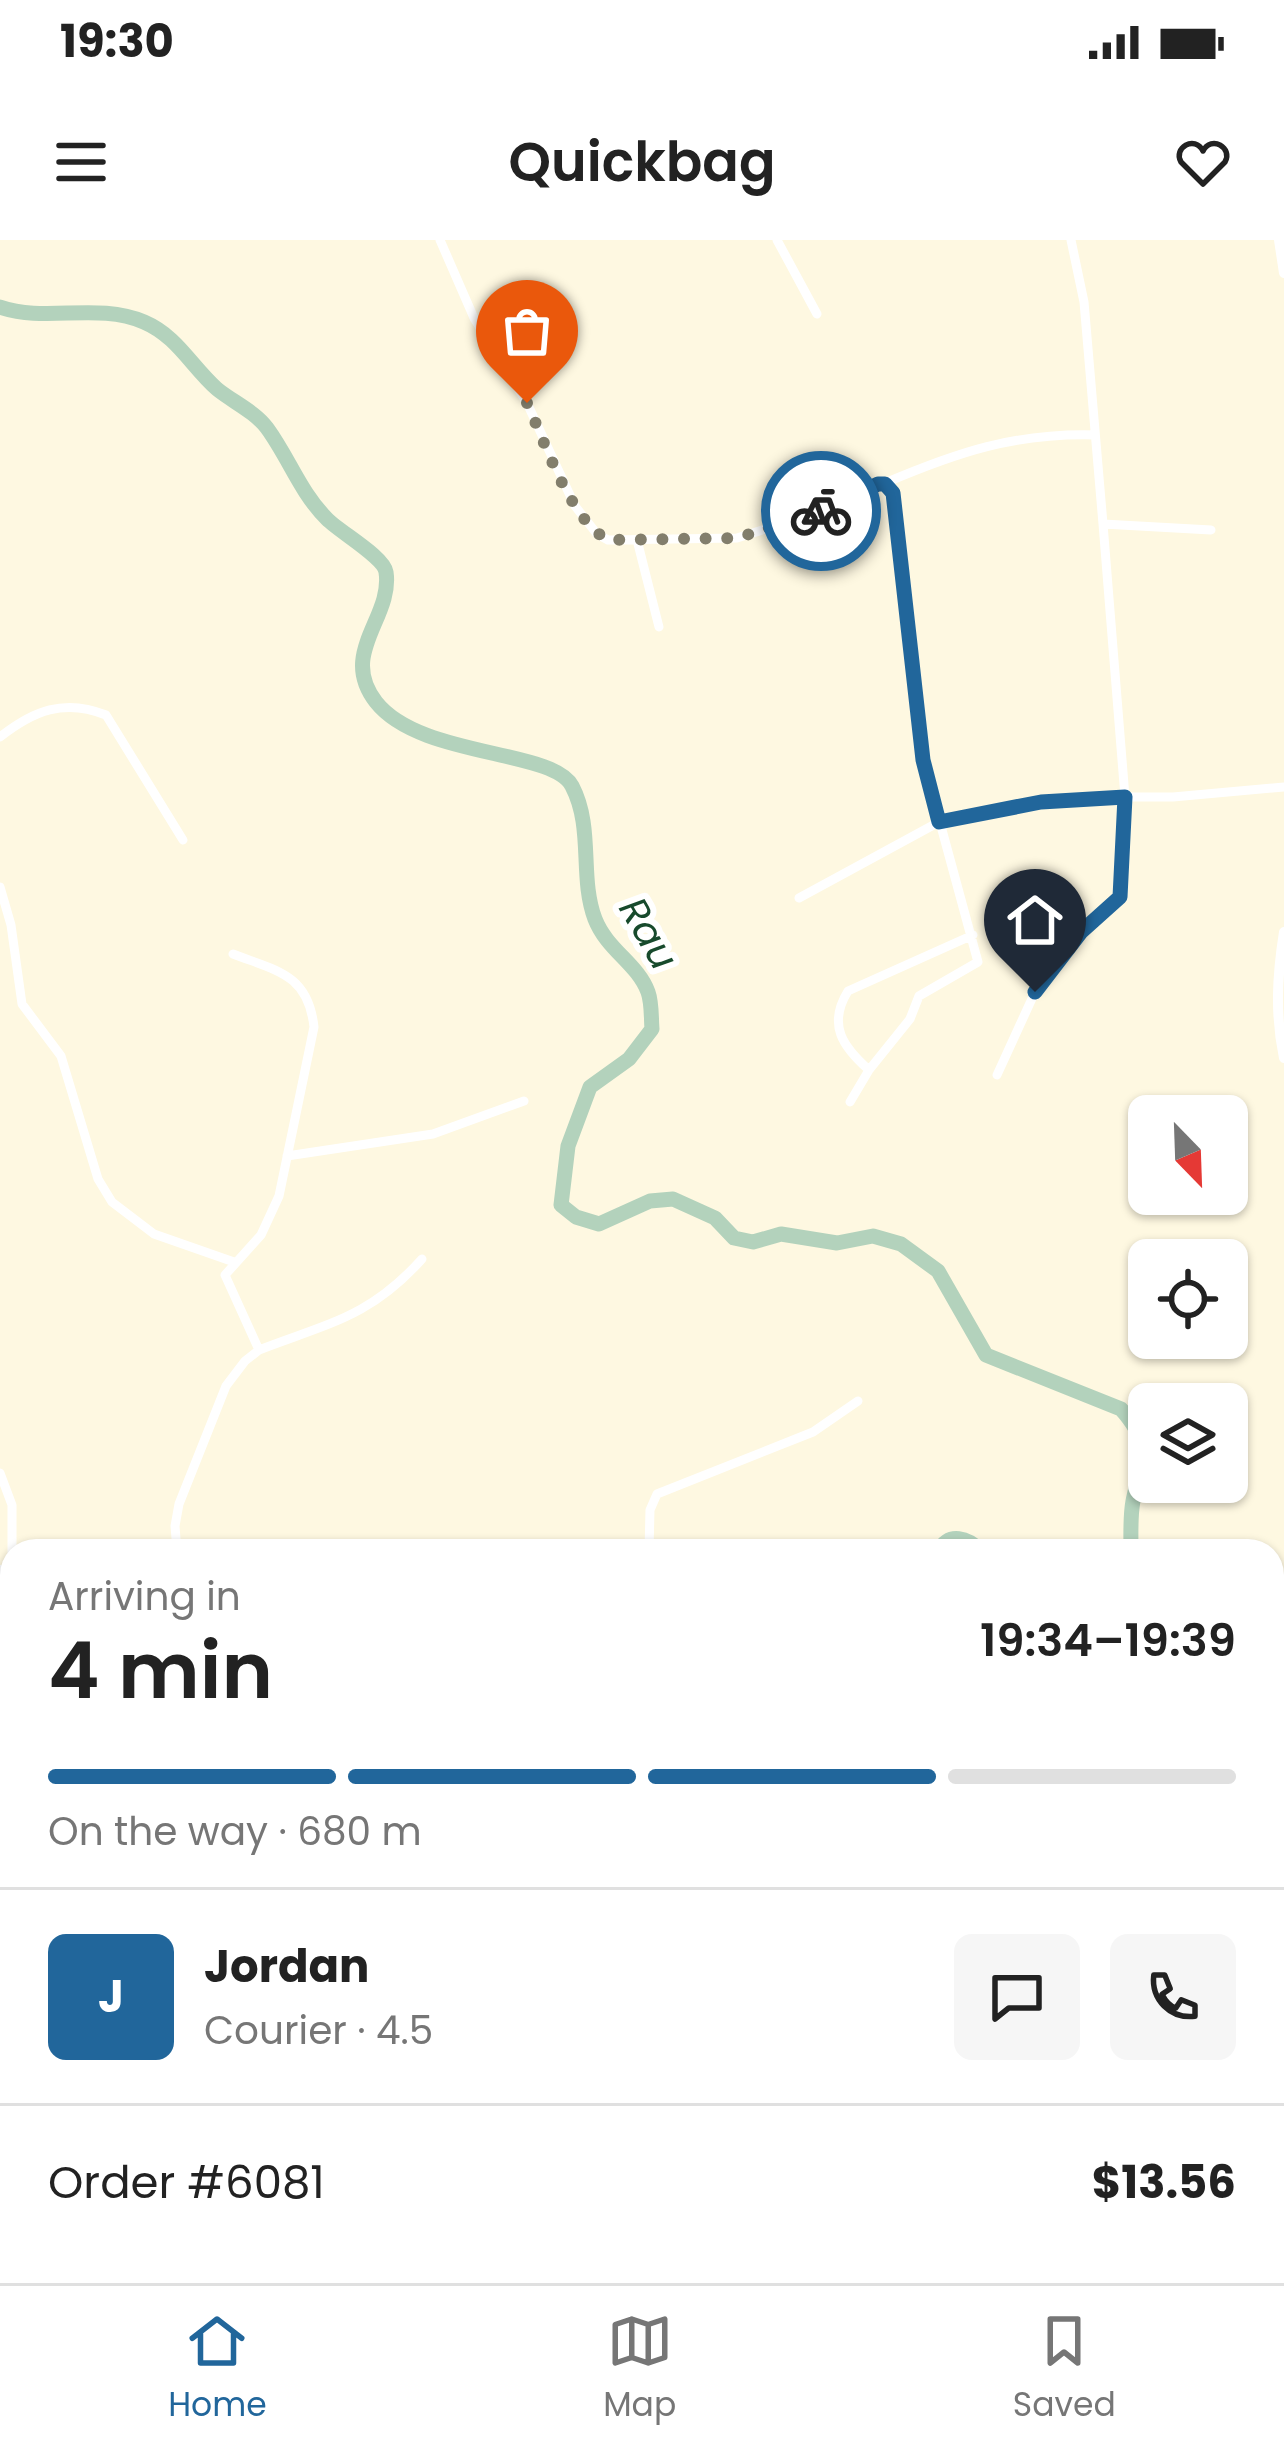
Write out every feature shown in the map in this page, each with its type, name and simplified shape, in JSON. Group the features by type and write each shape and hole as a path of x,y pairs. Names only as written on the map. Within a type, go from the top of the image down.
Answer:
{"street":[{"path":"440,240 473,318 527,403 575,506 597,534 608,540 737,538 811,515 983,446 1048,434 1095,435"},
{"path":"777,240 817,314"},
{"path":"997,1075 1014,1031 1054,963 1120,897 1125,797 1084,302 1071,240"},
{"path":"1279,240 1284,273"},
{"path":"850,1102 910,1019 920,996 976,964 973,935 923,760 893,493 885,484"},
{"path":"1103,524 1211,530"},
{"path":"637,540 659,627"},
{"path":"0,737 46,708 79,707 106,715 184,841"},
{"path":"800,898 939,822 1041,802 1284,787"},
{"path":"0,886 11,925 22,1004 61,1056 98,1179 112,1202 154,1234 234,1262"},
{"path":"1284,932 1276,1023 1284,1058"},
{"path":"869,1070 844,1046 839,1034 837,1016 848,992 973,935"},
{"path":"233,954 298,983 312,1009 311,1054 271,1216 261,1235 226,1271 226,1283 259,1350"},
{"path":"287,1156 434,1134 524,1101"},
{"path":"178,1539 179,1504 226,1386 244,1361 259,1350 364,1310 400,1284 422,1259"},
{"path":"649,1539 650,1510 657,1494 812,1432 858,1401"},
{"path":"0,1473 12,1505 12,1539"}],"waterway":[{"name":"Rau","path":"0,307 126,316 166,335 217,389 262,422 318,509 383,566 386,589 363,667 376,702 396,720 423,734 540,765 572,786 583,819 595,919 643,982 652,1029 629,1059 590,1087 568,1146 561,1205 576,1217 599,1224 650,1201 673,1199 715,1218 734,1238 753,1242 781,1234 837,1243 873,1236 901,1244 938,1271 986,1355 1121,1409 1138,1433 1142,1452 1131,1539"},
{"name":"Rau","path":"953,1539 959,1539"}],"way so far":[{"path":"527,403 575,506 597,534 608,540 737,538 821,511"}],"route":[{"path":"821,511 878,484 885,484 893,493 923,760 939,822 1041,802 1125,797 1120,897 1081,932 1035,992"}]}
